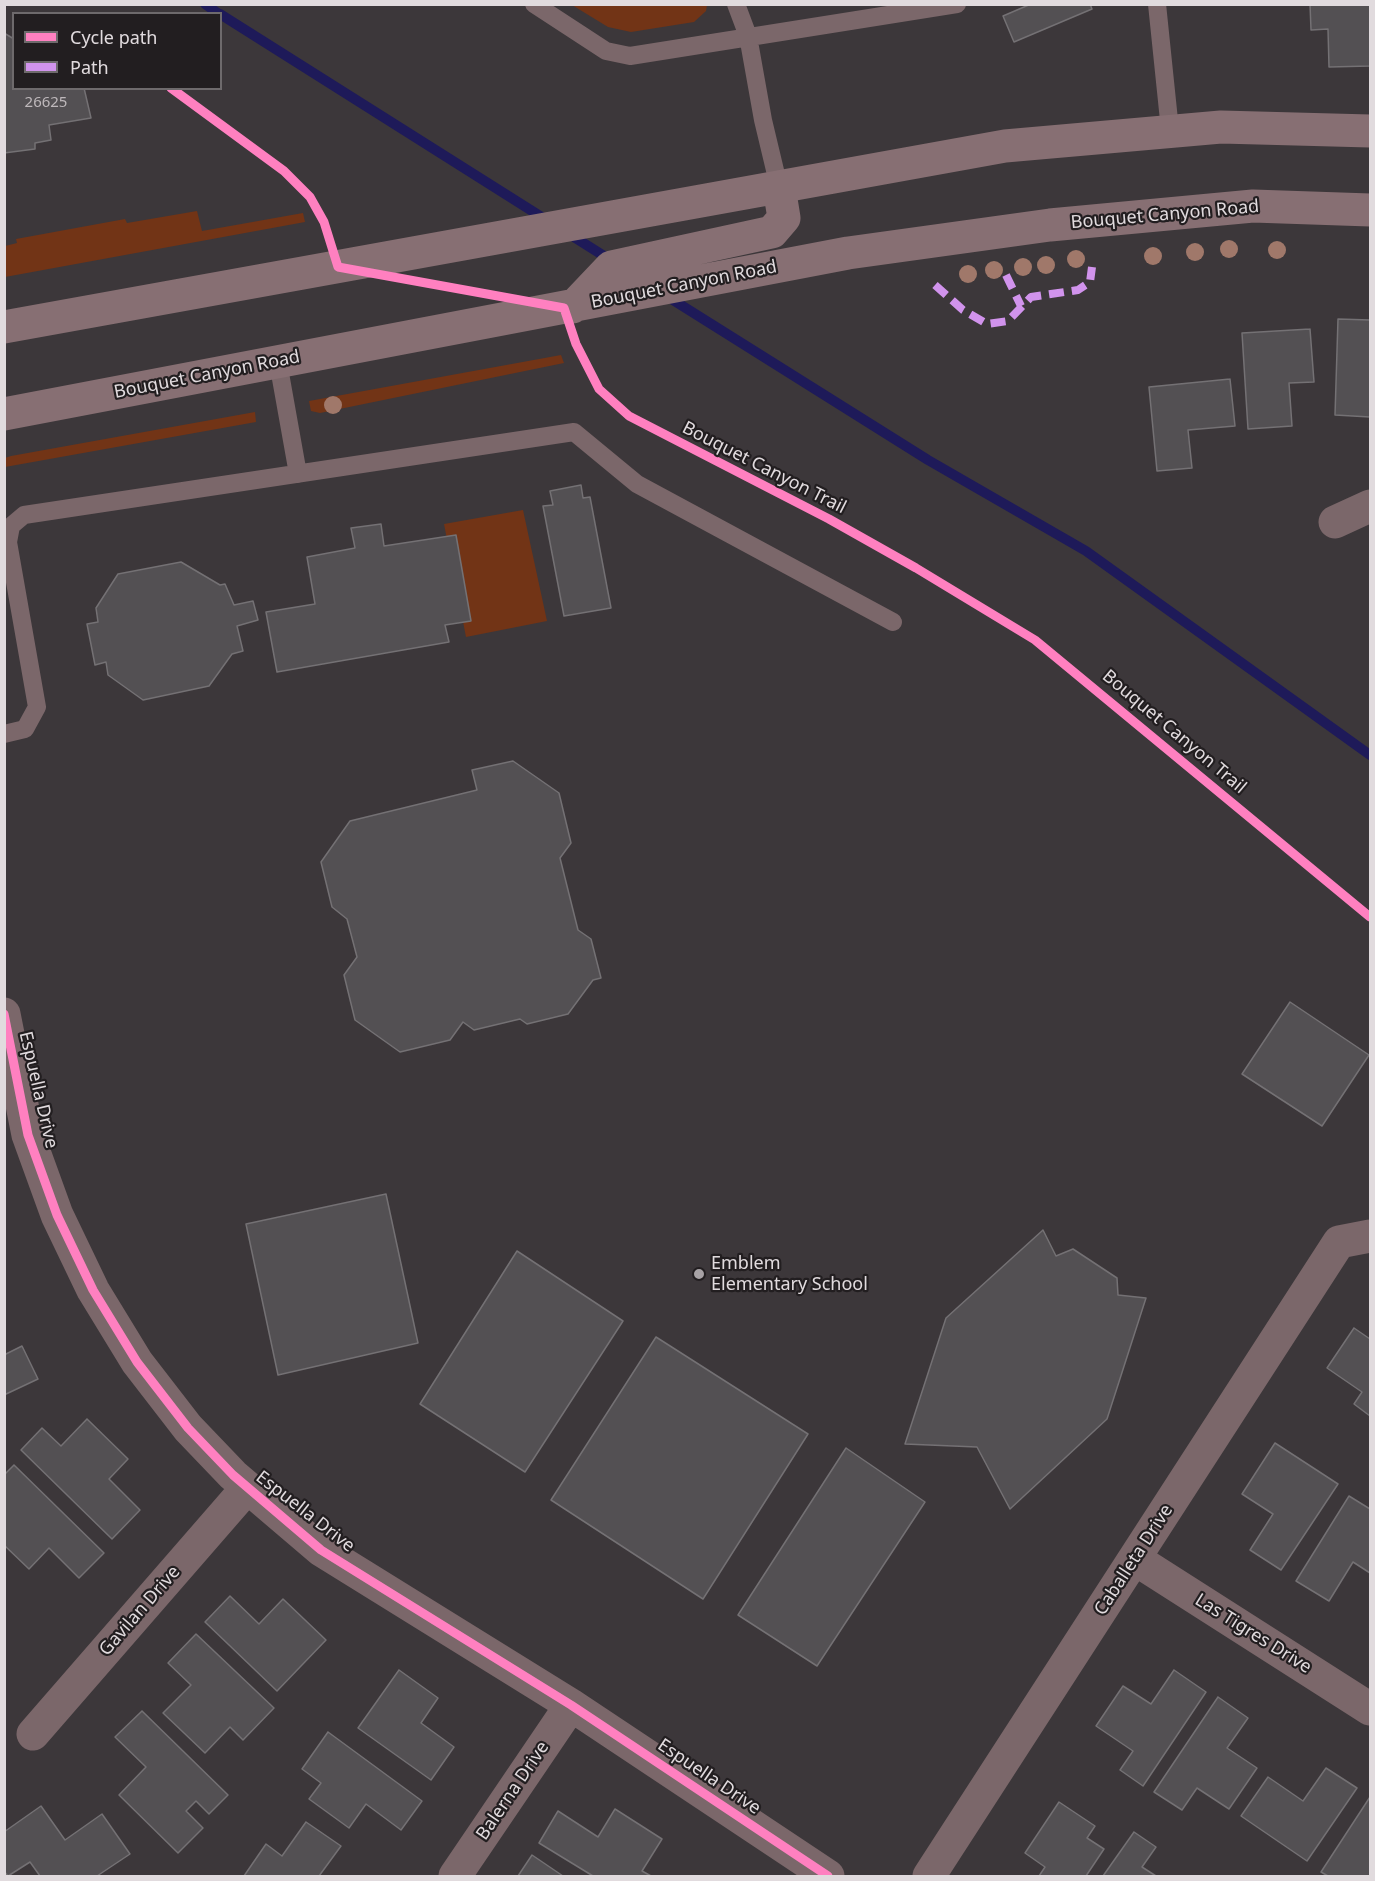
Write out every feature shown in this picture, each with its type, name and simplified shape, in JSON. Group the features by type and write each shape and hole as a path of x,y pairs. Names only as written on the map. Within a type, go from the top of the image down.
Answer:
{"main road":[{"path":"4,327 1005,146 1221,127 1371,131"},
{"path":"573,307 611,267 772,232 784,218 779,187"},
{"name":"Bouquet Canyon Road","path":"4,414 848,253 1050,225 1253,206 1371,210"}],"street":[{"path":"1335,522 1371,506"},
{"name":"Espuella Drive","path":"4,1014 28,1136 57,1215 93,1290 137,1362 188,1428 246,1489 321,1550 571,1705 828,1876"},
{"name":"Caballeta Drive","path":"929,1876 1339,1242 1371,1236"},
{"name":"Gavilan Drive","path":"33,1734 246,1489"},
{"name":"Las Tigres Drive","path":"1135,1558 1371,1709"},
{"name":"Balerna Drive","path":"455,1876 571,1705"}],"lane":[{"path":"534,4 606,51 630,56 957,4"},
{"path":"736,4 748,36 763,120 779,187"},
{"path":"1157,4 1170,130"},
{"path":"278,362 297,474"},
{"path":"4,734 25,729 37,707 8,542 11,526 24,515 574,432 637,484 893,622"}],"shaded area":[{"path":"572,5 707,5 706,11 694,22 631,32 608,27"},
{"path":"197,211 202,231 303,213 305,222 5,277 5,246 17,243 16,239 125,219 127,223"},
{"path":"561,355 564,363 320,413 311,411 309,401"},
{"path":"255,412 256,422 5,467 5,458 11,456"},
{"path":"523,510 547,621 466,637 444,524"}],"building":[{"path":"1031,4 1090,4 1092,9 1014,42 1003,16"},
{"path":"1310,4 1370,4 1370,66 1329,67 1328,29 1311,30"},
{"path":"4,33 12,38 12,90 84,90 91,118 49,125 51,140 35,143 35,149 4,153"},
{"path":"1338,319 1370,320 1370,417 1335,415"},
{"path":"1310,329 1314,382 1289,383 1292,426 1248,429 1242,333"},
{"path":"1230,379 1235,426 1188,430 1192,468 1157,471 1149,387"},
{"path":"581,485 583,498 590,497 611,608 564,616 543,506 553,505 550,491"},
{"path":"381,524 384,546 456,535 471,621 445,625 449,642 277,672 266,612 315,604 307,557 355,548 351,528"},
{"path":"181,562 220,585 225,584 234,605 253,601 258,620 237,626 243,651 232,654 209,686 143,700 108,675 106,662 95,665 87,624 98,622 96,608 118,574"},
{"path":"513,761 559,793 571,843 560,858 578,930 591,939 601,978 593,980 568,1014 527,1024 520,1019 474,1030 463,1022 450,1040 400,1052 355,1020 344,975 357,957 347,919 332,907 321,862 350,821 477,790 472,770"},
{"path":"1290,1002 1369,1055 1322,1126 1242,1074"},
{"path":"386,1194 418,1343 278,1375 246,1224"},
{"path":"1043,1230 1056,1256 1073,1249 1117,1278 1118,1295 1146,1298 1107,1419 1010,1509 977,1447 905,1444 946,1318"},
{"path":"517,1251 623,1321 525,1472 420,1404"},
{"path":"1354,1328 1370,1339 1370,1416 1354,1404 1362,1392 1327,1368"},
{"path":"656,1337 808,1434 703,1599 551,1500"},
{"path":"22,1346 38,1379 4,1395 4,1355"},
{"path":"87,1419 128,1459 109,1479 140,1510 112,1539 21,1450 42,1428 61,1446"},
{"path":"1275,1443 1338,1484 1281,1570 1250,1550 1273,1514 1242,1494"},
{"path":"846,1448 925,1502 817,1666 738,1615"},
{"path":"14,1465 104,1553 79,1578 49,1548 29,1569 4,1545 4,1475"},
{"path":"1349,1496 1370,1509 1370,1573 1353,1562 1329,1601 1296,1581"},
{"path":"230,1596 259,1624 283,1599 326,1640 277,1691 205,1622"},
{"path":"196,1634 274,1708 243,1740 230,1727 205,1753 163,1713 191,1685 168,1663"},
{"path":"399,1670 438,1698 421,1723 454,1747 431,1780 358,1728"},
{"path":"1174,1670 1206,1692 1143,1786 1120,1770 1133,1751 1096,1726 1123,1686 1151,1704"},
{"path":"1218,1697 1248,1718 1227,1748 1257,1768 1229,1809 1197,1788 1182,1810 1154,1792"},
{"path":"142,1711 228,1795 209,1814 196,1801 186,1811 203,1828 178,1853 119,1795 146,1767 115,1737"},
{"path":"328,1732 422,1801 401,1830 366,1804 349,1828 309,1799 321,1783 302,1769"},
{"path":"1326,1768 1357,1788 1307,1861 1241,1816 1268,1777 1303,1801"},
{"path":"1370,1797 1370,1876 1328,1876 1321,1872"},
{"path":"1059,1802 1095,1826 1087,1838 1104,1849 1086,1876 1039,1876 1045,1867 1025,1853"},
{"path":"41,1806 65,1840 102,1814 130,1854 97,1876 40,1876 30,1862 8,1876 4,1871 4,1832"},
{"path":"615,1809 662,1839 642,1871 651,1876 593,1876 539,1843 558,1811 598,1837"},
{"path":"306,1822 341,1846 319,1876 244,1876 266,1844 282,1856"},
{"path":"1134,1832 1156,1847 1142,1867 1156,1876 1103,1876"},
{"path":"532,1855 563,1876 518,1876"}],"waterway":[{"path":"205,4 216,12"},
{"path":"222,15 548,221"},
{"path":"566,232 612,261"},
{"path":"665,295 928,460 1086,551 1370,755"}],"marked path":[{"path":"935,285 963,310 987,324 1008,321 1031,297 1078,290 1090,282 1092,267"},
{"path":"1006,275 1021,306"}],"cycle path":[{"name":"Bouquet Canyon Trail","path":"174,90 284,171 310,197 324,222 338,267 564,308 576,344 599,389 629,416 829,519 916,568 1035,640 1370,917"},
{"path":"4,1014 28,1135 57,1215 93,1290 137,1362 188,1428 233,1475 321,1550 571,1705 828,1876"}],"place":[{"name":"Emblem Elementary School","path":"699,1274"}]}
